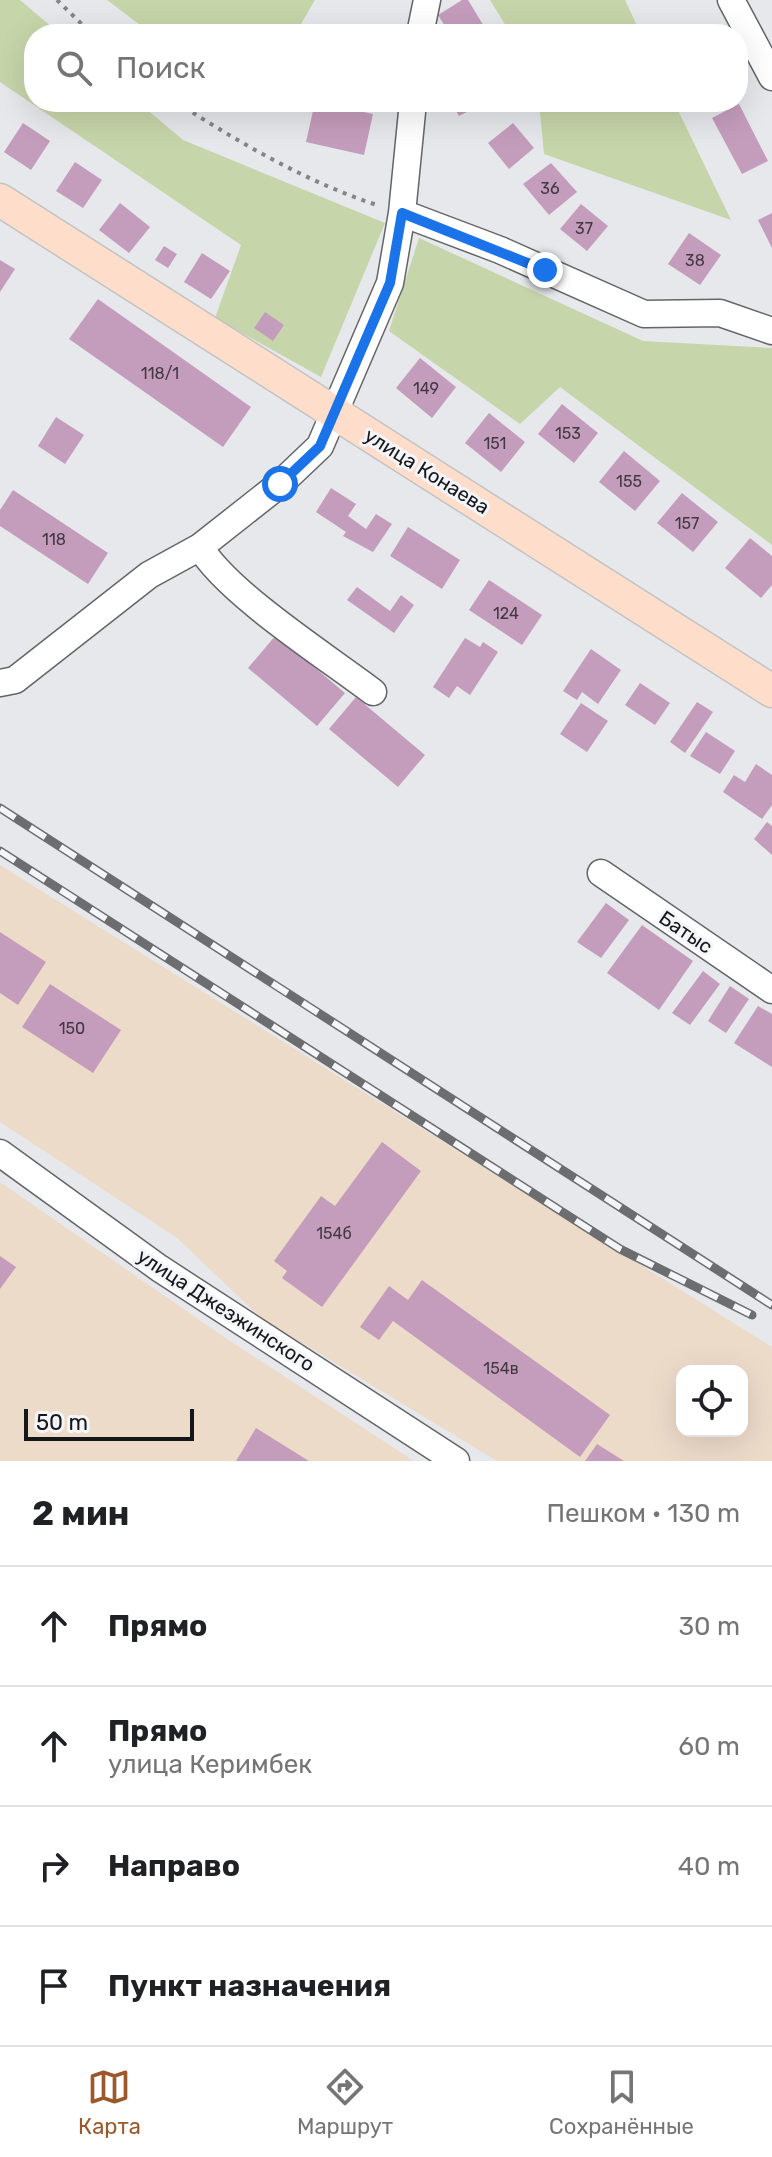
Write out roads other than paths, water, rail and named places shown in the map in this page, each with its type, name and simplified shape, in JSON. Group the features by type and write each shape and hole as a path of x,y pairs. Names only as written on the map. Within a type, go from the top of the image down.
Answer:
{"main road":[{"name":"улица Конаева","path":"0,200 772,691"}],"street":[{"path":"422,24 427,0"},
{"path":"731,0 744,24"},
{"path":"748,32 772,77"},
{"path":"0,683 15,680 149,575 200,547 280,484 320,446 390,283 402,213 412,112"},
{"path":"402,213 500,250 644,314 720,313 772,331"},
{"path":"200,547 209,563 242,592 373,692"},
{"name":"Батыс","path":"601,873 772,990"},
{"name":"улица Джезжинского","path":"0,1153 159,1268 456,1461"}],"railway":[{"path":"0,808 772,1305"},
{"path":"0,851 620,1249 752,1315"}]}
